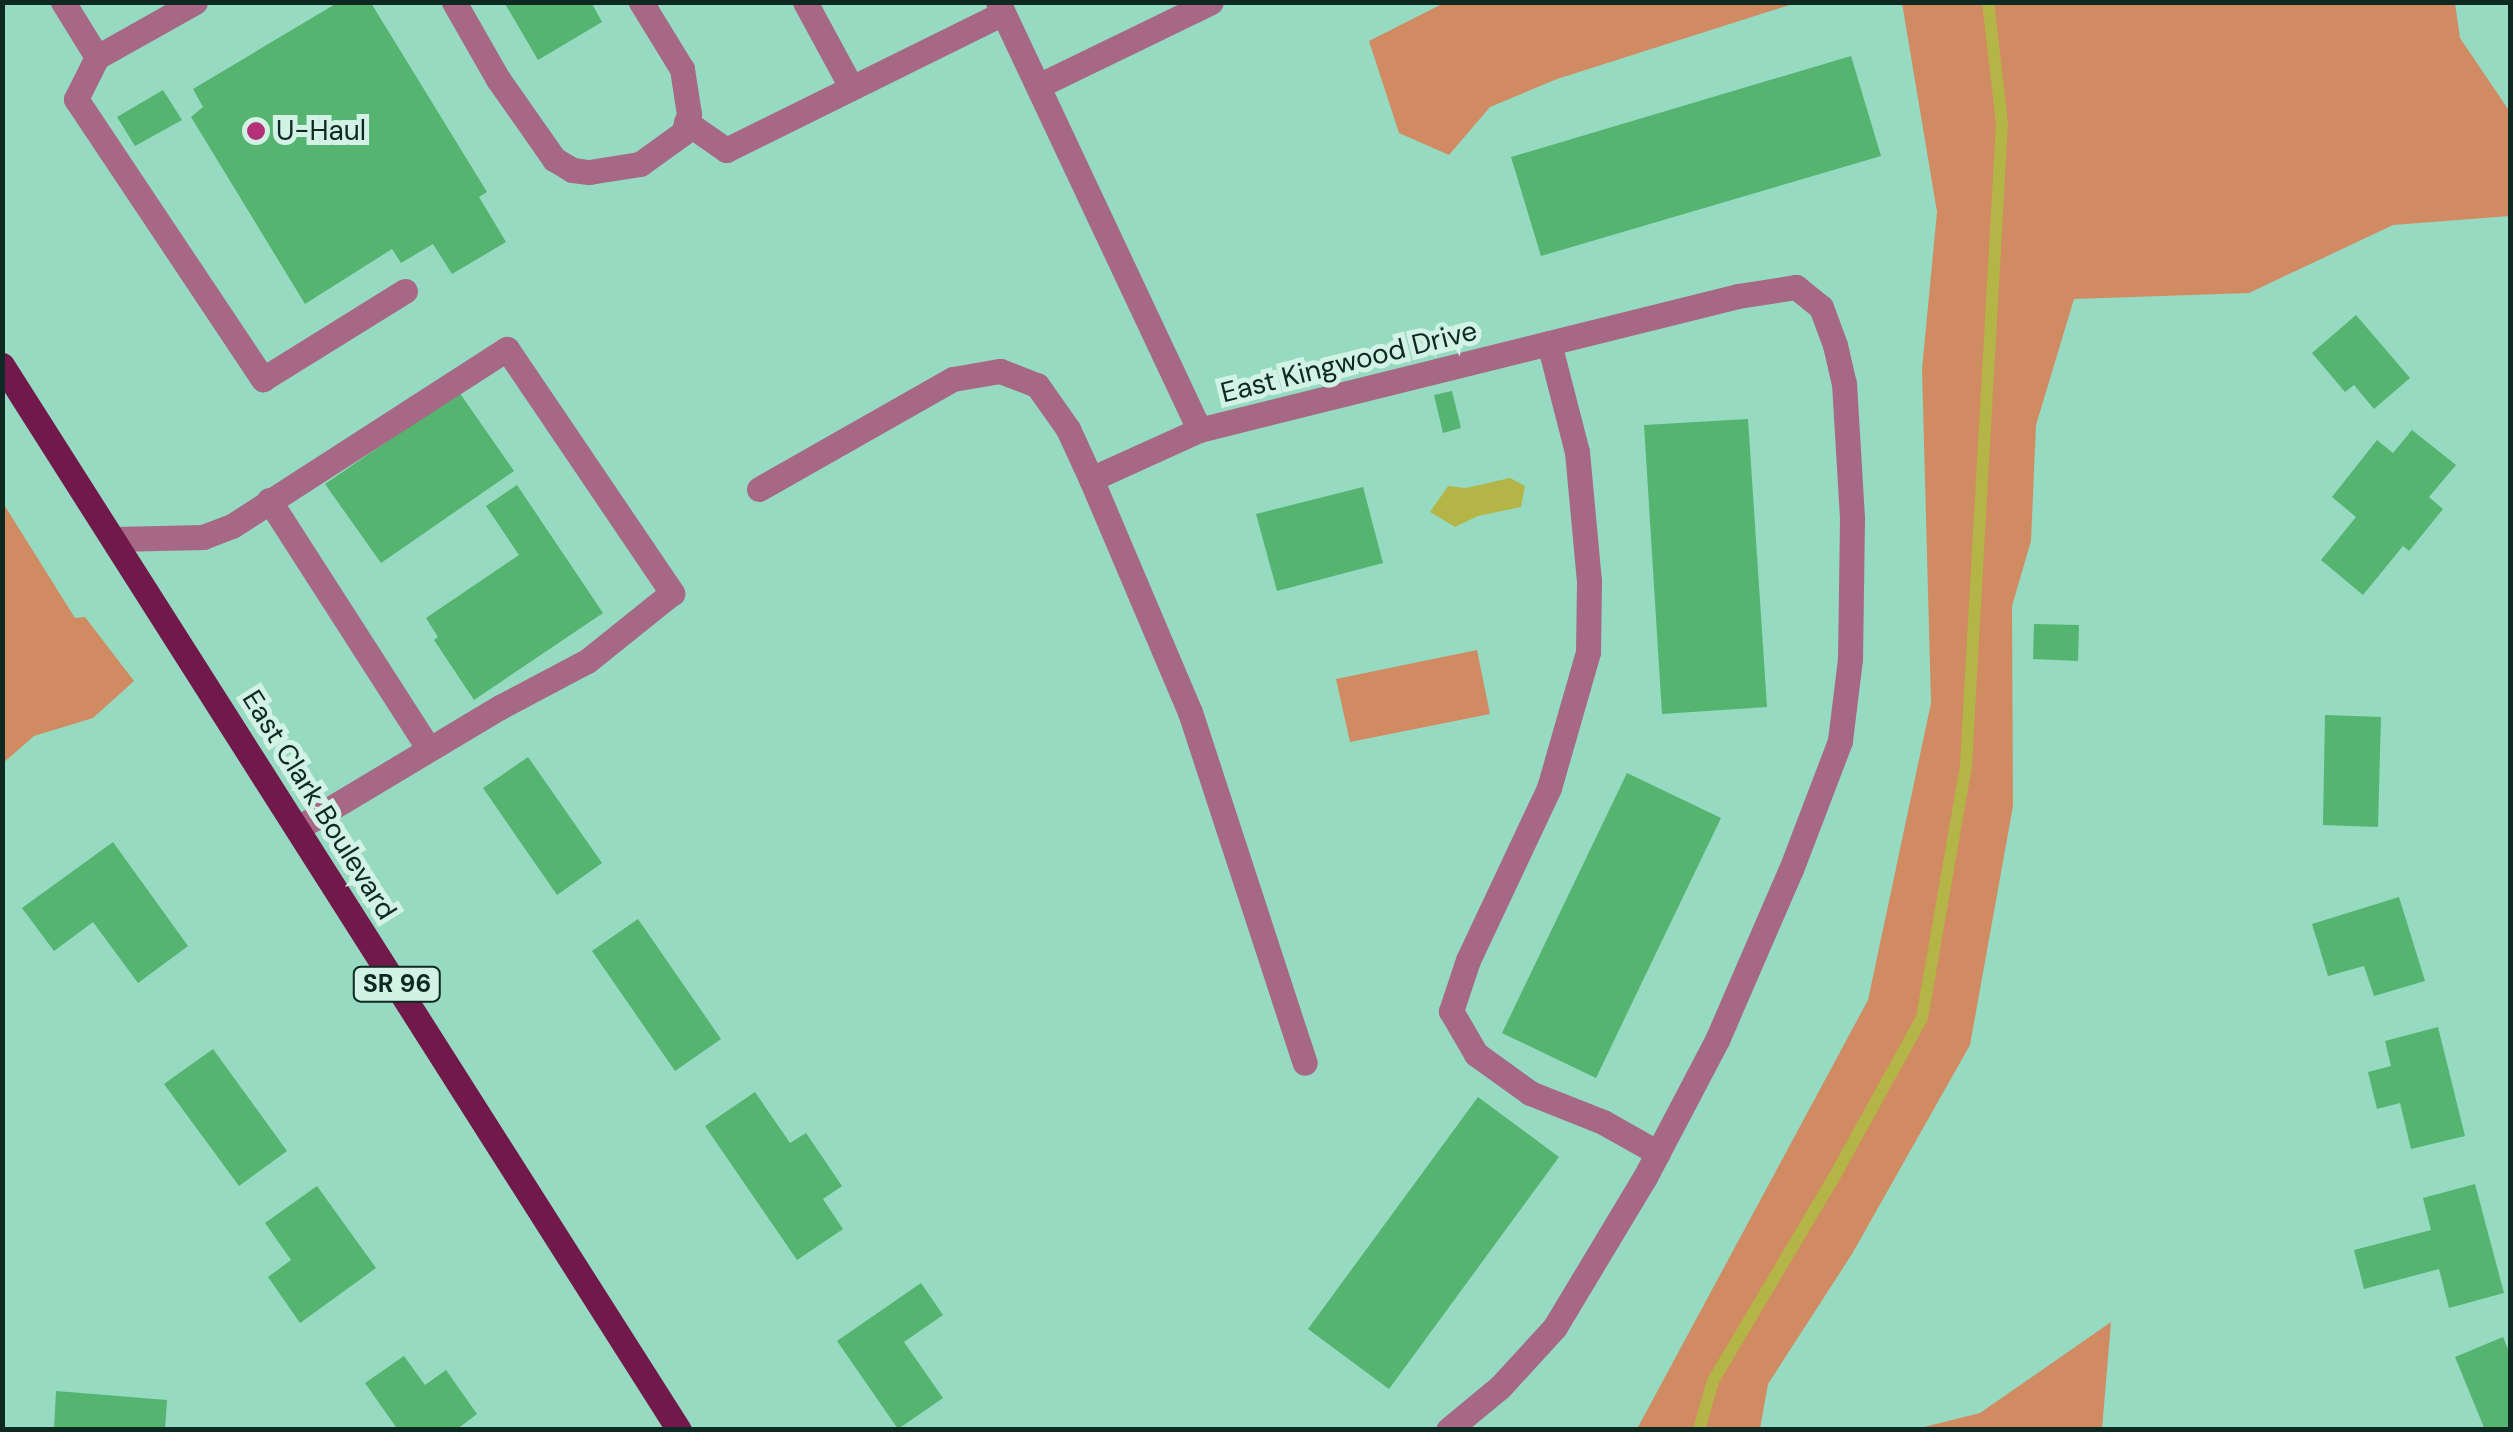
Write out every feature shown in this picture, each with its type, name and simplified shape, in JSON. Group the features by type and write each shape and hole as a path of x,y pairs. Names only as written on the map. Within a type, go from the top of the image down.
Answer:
{"main road":[{"name":"East Clark Boulevard","path":"2,365 679,1430"}],"street":[{"path":"62,2 97,57"},
{"path":"194,2 97,57 76,99 263,379 405,291"},
{"path":"454,2 498,79 554,159 572,170 612,170 640,164 671,146 686,122 688,100 682,69 641,2"},
{"path":"805,2 850,85"},
{"path":"1038,86 1211,2"},
{"path":"686,122 726,150 1000,8"},
{"name":"East Kingwood Drive","path":"1000,8 1199,430 1738,296 1796,287 1821,308 1836,345 1844,383 1852,518 1850,659 1840,740 1791,869 1717,1040 1658,1152 1554,1327 1500,1387 1448,1430"},
{"path":"1549,343 1577,452 1588,580 1588,652 1548,788 1468,960 1451,1011 1476,1054 1530,1093 1603,1122 1658,1152"},
{"path":"115,538 203,538 232,526 507,350 672,594 587,660 298,828"},
{"path":"759,490 953,379 1000,370 1037,386 1068,428 1190,712 1305,1063"},
{"path":"1091,478 1199,430"},
{"path":"269,500 429,750"}],"shaded area":[{"path":"1446,2 1796,3 1557,79 1490,107 1449,155 1399,133 1369,41"},
{"path":"1902,3 2455,3 2460,38 2510,112 2510,216 2393,225 2249,293 2074,299 2036,425 2031,541 2012,606 2013,806 1970,1045 1852,1254 1768,1384 1760,1429 1637,1429 1868,1000 1931,703 1922,369 1937,212"},
{"path":"1510,478 1525,486 1521,507 1478,516 1455,527 1430,512 1448,486 1466,488"},
{"path":"3,503 75,618 85,617 134,681 93,718 34,736 3,763"},
{"path":"1477,650 1490,714 1350,742 1336,679"},
{"path":"2111,1322 2102,1429 1916,1429 1980,1413"}],"building":[{"path":"504,2 591,2 602,22 538,60"},
{"path":"337,3 371,3 487,192 479,197 506,242 452,274 433,244 401,263 392,249 305,304 191,117 203,107 193,89"},
{"path":"1851,56 1881,156 1541,256 1511,157"},
{"path":"163,90 182,120 135,146 117,117"},
{"path":"2356,315 2410,378 2374,409 2354,385 2345,392 2312,353"},
{"path":"1452,391 1461,428 1443,433 1434,395"},
{"path":"459,392 514,471 381,563 325,484"},
{"path":"1748,419 1767,707 1662,714 1644,425"},
{"path":"2412,430 2456,465 2429,497 2443,509 2409,551 2403,546 2363,595 2321,560 2356,517 2332,497 2377,440 2393,453"},
{"path":"517,485 603,613 474,700 434,640 438,637 426,618 519,555 486,506"},
{"path":"1363,487 1383,563 1277,591 1256,514"},
{"path":"2034,624 2079,625 2078,661 2033,659"},
{"path":"2325,715 2381,717 2378,827 2323,825"},
{"path":"528,757 602,863 557,895 483,788"},
{"path":"1627,773 1721,818 1596,1078 1502,1033"},
{"path":"113,842 188,946 138,983 93,922 54,951 22,908"},
{"path":"2399,897 2425,981 2374,996 2364,966 2328,976 2312,924"},
{"path":"638,919 721,1039 675,1071 592,951"},
{"path":"2438,1027 2465,1136 2411,1149 2400,1103 2377,1109 2368,1072 2391,1066 2385,1041"},
{"path":"213,1049 287,1151 239,1186 164,1084"},
{"path":"755,1092 790,1143 806,1133 842,1186 823,1199 843,1229 797,1260 705,1126"},
{"path":"1478,1097 1559,1157 1389,1389 1308,1329"},
{"path":"2475,1184 2504,1293 2449,1308 2439,1269 2364,1289 2354,1250 2431,1230 2423,1198"},
{"path":"317,1186 376,1268 300,1323 268,1277 291,1260 265,1223"},
{"path":"921,1283 943,1315 904,1342 943,1398 898,1429 837,1341"},
{"path":"2503,1337 2510,1354 2510,1430 2485,1430 2455,1357"},
{"path":"404,1356 425,1385 446,1370 477,1414 456,1430 398,1430 365,1383"},
{"path":"56,1391 167,1400 165,1430 54,1430"}],"waterway":[{"path":"1699,1430 1713,1381 1833,1179 1922,1018 1966,765 2002,124 1988,2"}],"place":[{"name":"U-Haul","path":"256,131"}]}
